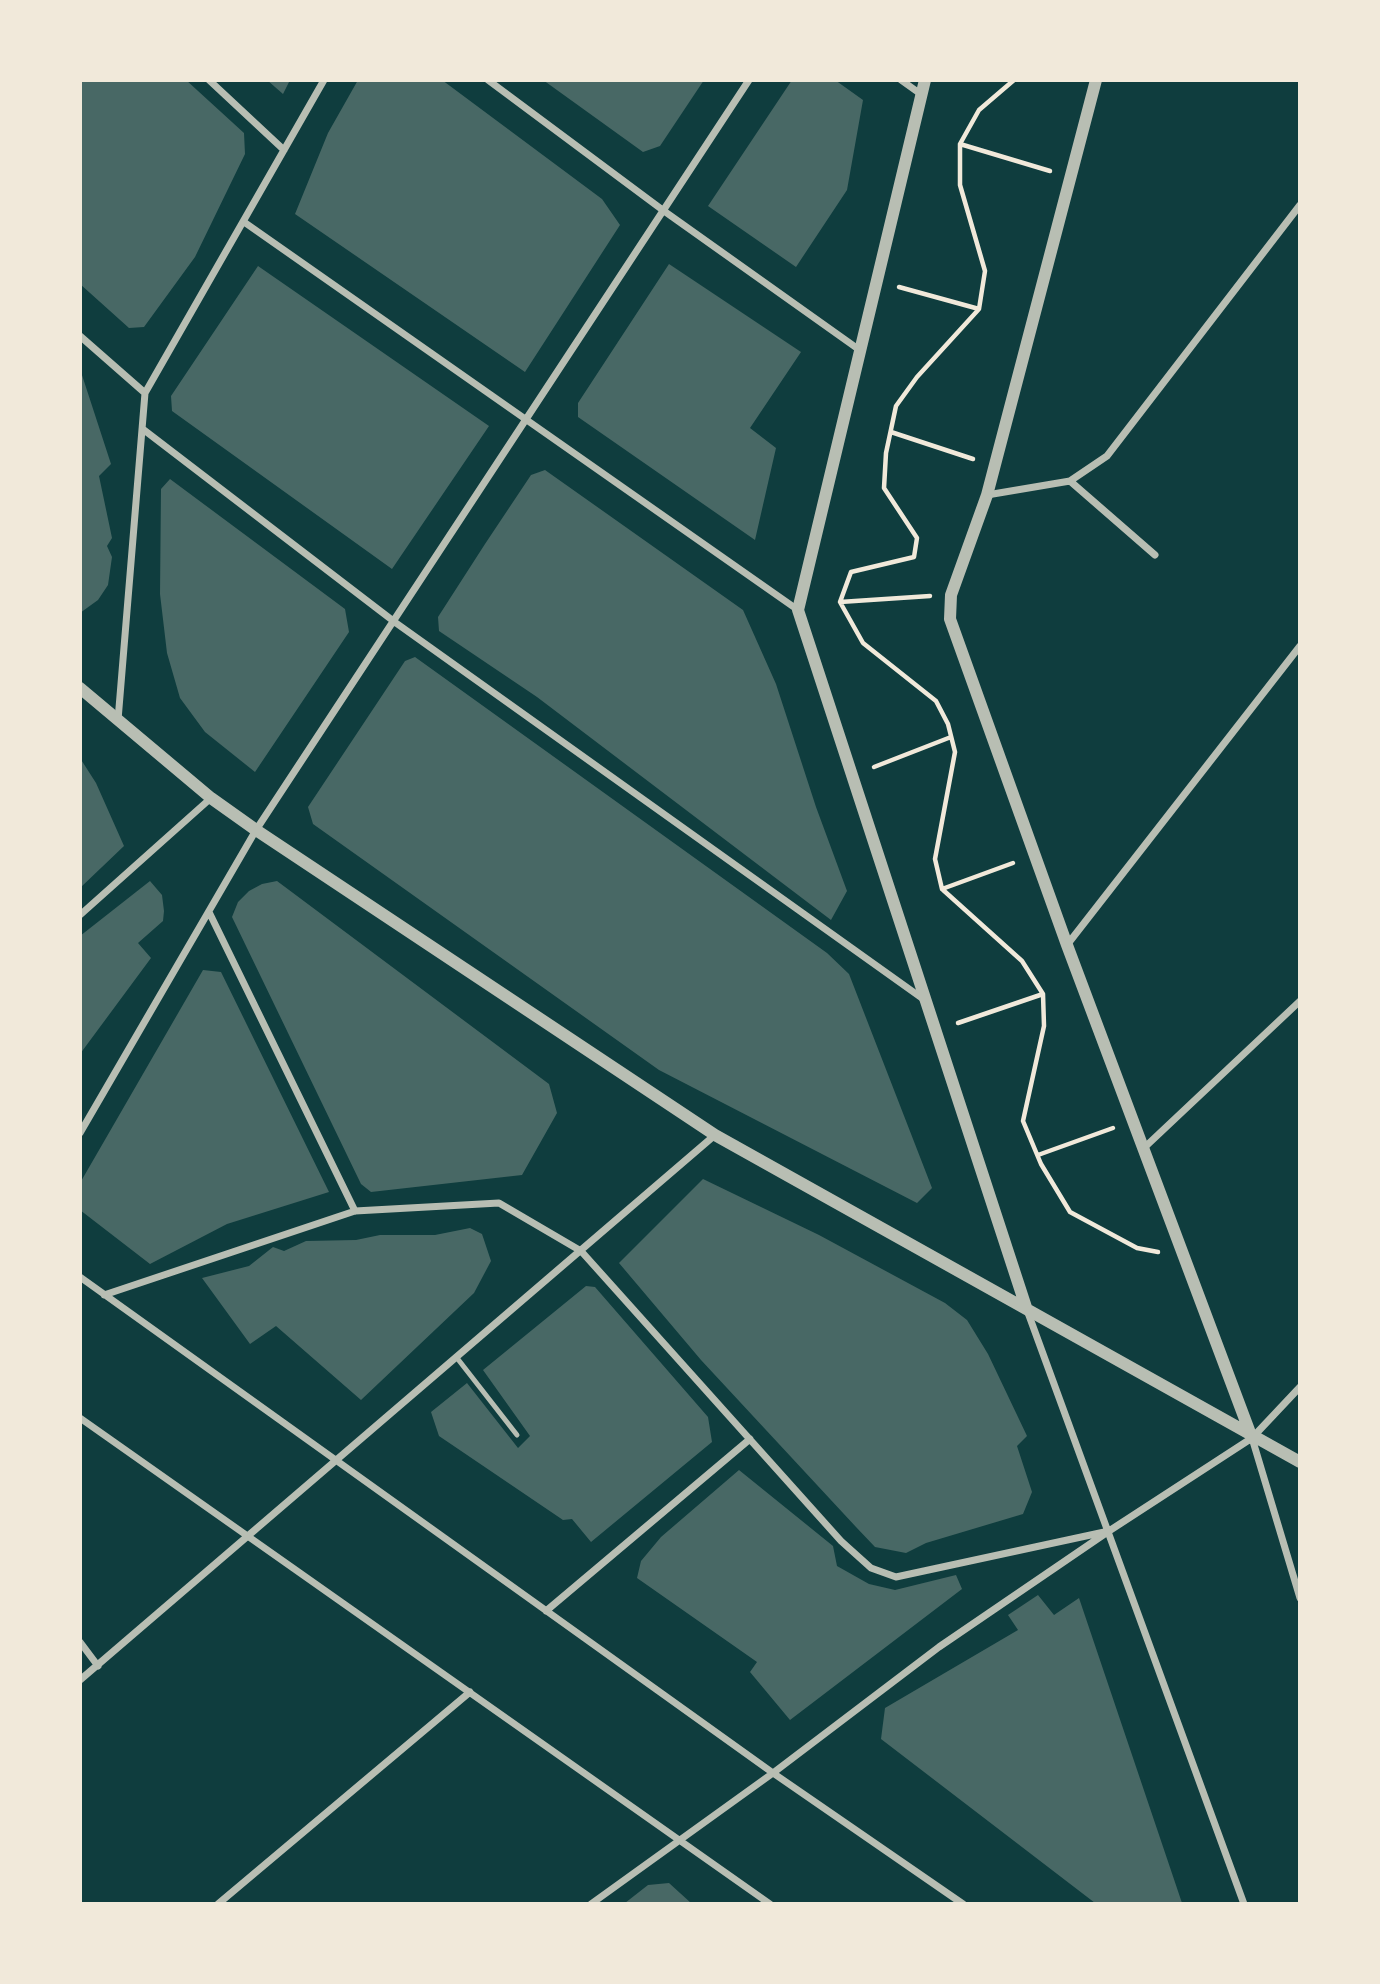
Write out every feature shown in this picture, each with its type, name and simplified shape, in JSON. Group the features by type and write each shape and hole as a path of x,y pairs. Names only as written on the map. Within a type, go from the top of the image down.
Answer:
{"street":[{"path":"209,80 284,150"},
{"path":"118,720 145,393 324,80"},
{"path":"488,80 664,211 861,351"},
{"path":"80,1133 256,830 396,622 749,80"},
{"path":"901,80 922,95"},
{"path":"925,80 798,610 1026,1307 1244,1903"},
{"path":"1096,80 988,495 951,595 950,619 1067,945 1146,1147 1252,1438 1300,1598"},
{"path":"988,495 1070,481 1107,456 1300,205"},
{"path":"244,222 798,610"},
{"path":"80,336 145,393"},
{"path":"144,430 396,622 926,1002"},
{"path":"1070,481 1155,555"},
{"path":"1067,945 1300,646"},
{"path":"80,688 211,798 256,830 715,1135 1026,1307 1252,1438 1300,1462"},
{"path":"80,915 211,798"},
{"path":"209,912 355,1211"},
{"path":"1146,1147 1300,1001"},
{"path":"80,1680 715,1135"},
{"path":"104,1295 355,1211 499,1203 582,1251 841,1541 871,1568 896,1577 1109,1531"},
{"path":"80,1277 336,1463 773,1773 963,1903"},
{"path":"591,1903 773,1773 939,1647 1252,1438 1300,1387"},
{"path":"80,1418 770,1903"},
{"path":"546,1611 750,1439"},
{"path":"80,1642 98,1665"},
{"path":"218,1903 470,1692"}],"lane":[{"path":"457,1358 517,1435"}],"path":[{"path":"960,144 1070,177"},
{"path":"878,281 979,309"},
{"path":"891,432 995,466"},
{"path":"839,602 951,595"},
{"path":"852,775 951,737"},
{"path":"942,889 1036,855"},
{"path":"935,1031 1043,994"},
{"path":"1038,1155 1135,1119"}],"building":[{"path":"80,80 186,80 244,133 245,154 195,257 144,327 129,328 80,284"},
{"path":"267,80 290,80 283,94"},
{"path":"358,80 442,80 602,199 620,225 525,372 295,214 328,133"},
{"path":"543,80 704,80 660,146 643,152"},
{"path":"792,80 835,80 863,100 847,190 796,267 708,206"},
{"path":"669,264 801,352 750,428 776,448 755,540 578,417 578,403"},
{"path":"258,266 489,426 392,569 172,411 171,396"},
{"path":"81,372 111,464 99,476 112,538 107,546 112,557 108,585 98,600 80,613"},
{"path":"545,470 743,610 776,684 847,891 831,920 537,697 439,631 438,617 485,544 531,475"},
{"path":"170,479 345,609 349,632 255,772 205,732 180,698 167,653 160,594 161,489"},
{"path":"415,657 827,953 849,974 932,1188 917,1203 659,1070 313,824 308,807 405,661"},
{"path":"80,758 96,783 124,846 80,888"},
{"path":"150,881 162,895 164,911 163,921 138,943 151,958 80,1054 80,936"},
{"path":"277,881 549,1084 557,1113 522,1175 371,1192 361,1184 232,917 238,902 249,891 262,884"},
{"path":"203,970 221,972 329,1192 227,1224 150,1264 80,1210 80,1183"},
{"path":"703,1179 819,1235 945,1303 967,1320 988,1354 1027,1436 1017,1446 1032,1492 1023,1514 926,1543 906,1553 875,1547 701,1360 619,1263"},
{"path":"470,1228 482,1234 491,1261 474,1293 361,1400 276,1326 250,1344 202,1278 249,1266 273,1247 284,1251 306,1241 356,1240 380,1235 435,1235"},
{"path":"586,1286 595,1287 708,1417 712,1442 591,1542 572,1519 563,1520 439,1436 431,1412 467,1383 518,1448 530,1436 483,1370"},
{"path":"739,1470 833,1546 837,1566 869,1584 895,1590 956,1575 962,1589 790,1720 750,1672 757,1662 637,1578 641,1561 661,1537"},
{"path":"1038,1595 1054,1615 1079,1598 1182,1903 1095,1903 881,1739 885,1708 1018,1630 1008,1615"},
{"path":"669,1883 691,1903 625,1903 648,1885"}]}
